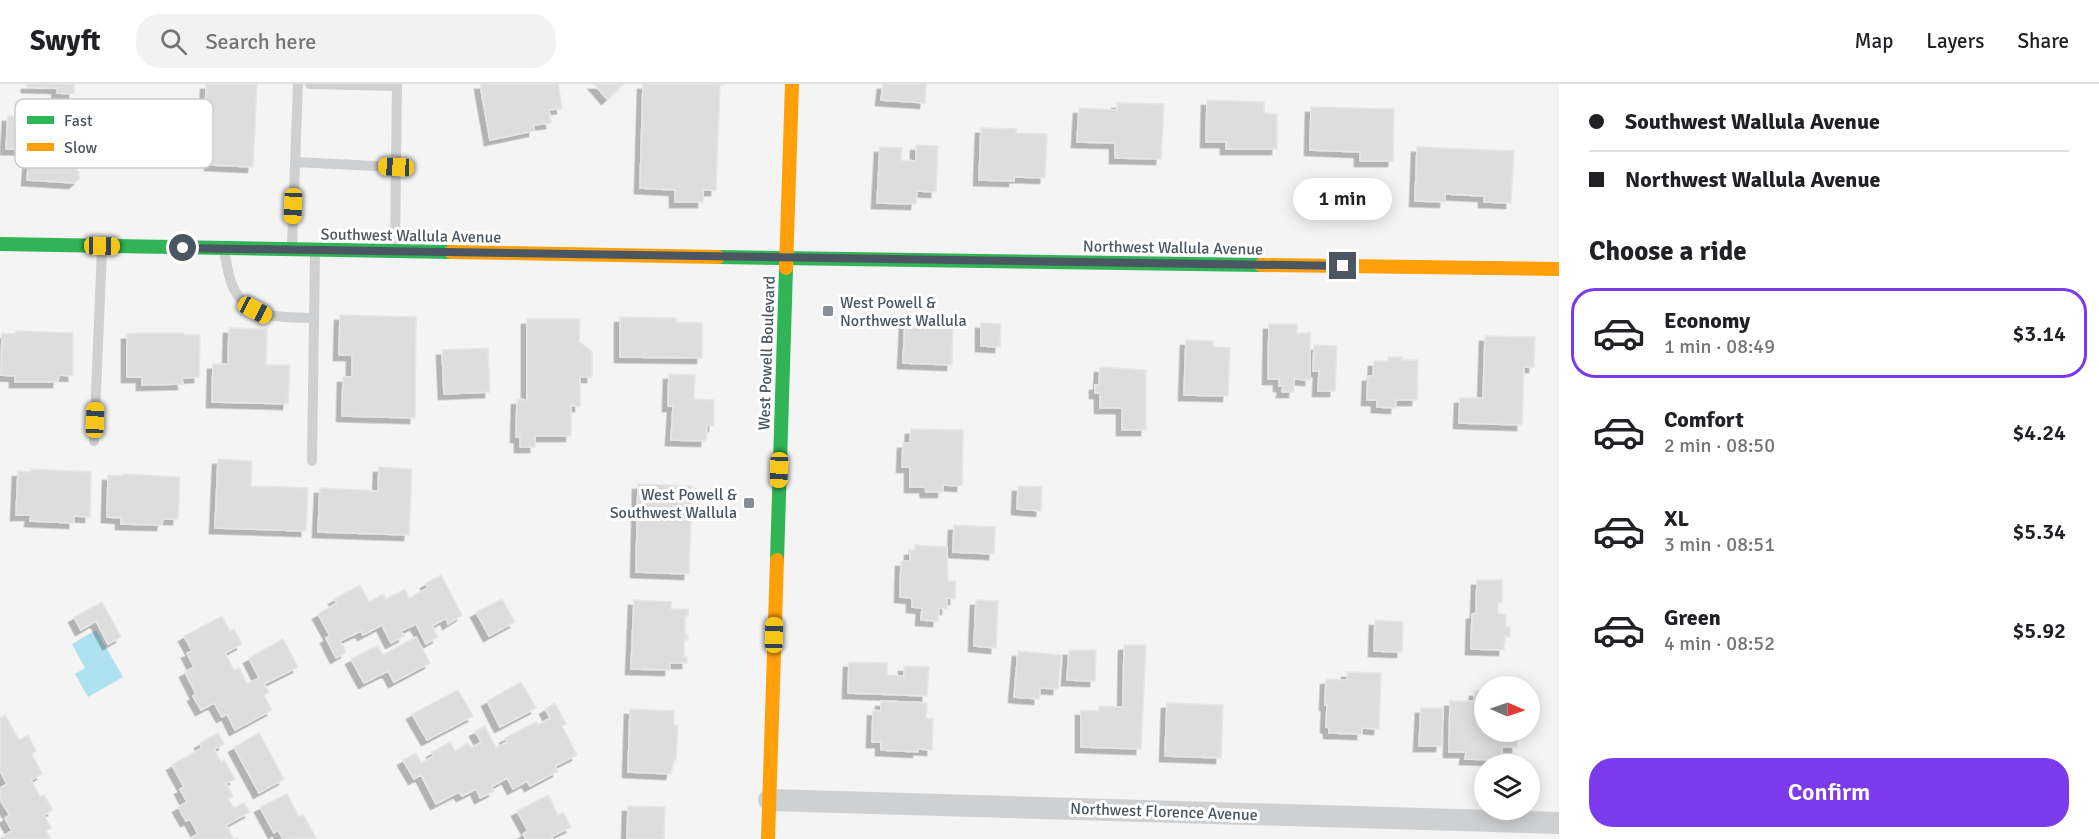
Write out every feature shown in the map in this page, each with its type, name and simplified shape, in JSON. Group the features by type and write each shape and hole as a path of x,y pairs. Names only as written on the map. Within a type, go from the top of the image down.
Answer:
{"street":[{"name":"West Powell Boulevard","path":"768,839 792,84"},
{"name":"Southwest Wallula Avenue","path":"0,244 786,258"},
{"name":"Northwest Wallula Avenue","path":"786,258 1559,269"},
{"name":"Northwest Florence Avenue","path":"769,800 1559,823"}],"lane":[{"path":"292,249 298,84"},
{"path":"310,84 397,86 395,251"},
{"path":"295,162 396,167"},
{"path":"94,441 102,246"},
{"path":"224,248 233,288 244,304 267,316 314,318"},
{"path":"312,461 315,250"}],"water":[{"path":"96,630 123,677 88,697 75,674 85,668 72,644"}],"building":[{"path":"27,84 74,84 74,94 57,93 58,88 27,87"},
{"path":"206,84 257,84 253,167 213,165 213,99 206,99"},
{"path":"480,84 558,84 562,108 549,110 551,123 534,125 534,131 490,140"},
{"path":"594,84 623,84 607,99"},
{"path":"643,84 726,84 720,85 716,190 703,190 703,202 675,202 675,190 640,188"},
{"path":"883,84 926,84 925,103 881,100"},
{"path":"1207,100 1264,102 1264,113 1277,114 1277,149 1226,149 1226,142 1206,142"},
{"path":"1117,103 1164,104 1161,159 1115,158 1115,143 1077,142 1079,108 1117,110"},
{"path":"1311,107 1394,109 1393,161 1360,161 1360,152 1310,150"},
{"path":"8,116 15,116 15,149 6,149"},
{"path":"981,128 1016,129 1016,133 1047,134 1045,178 1014,177 1014,181 979,180"},
{"path":"916,145 938,146 936,192 917,191 916,204 877,203 880,147 902,148 901,160 916,161"},
{"path":"1417,147 1514,151 1511,203 1484,202 1484,196 1445,194 1445,202 1415,201"},
{"path":"28,168 75,168 79,172 79,179 74,183 27,180"},
{"path":"340,315 416,317 415,418 342,416 343,377 352,377 352,355 339,355"},
{"path":"620,317 676,318 676,322 702,323 702,358 620,357"},
{"path":"527,319 580,319 579,341 592,352 592,377 580,377 580,406 571,406 571,436 535,436 535,447 520,447 520,437 516,437 517,399 527,400"},
{"path":"905,321 953,323 952,365 903,363"},
{"path":"981,323 1001,324 1000,347 981,346"},
{"path":"1269,324 1297,324 1297,333 1310,333 1310,380 1294,379 1294,392 1282,392 1283,386 1279,386 1279,379 1268,379"},
{"path":"229,328 267,329 266,365 290,365 288,404 212,402 213,364 228,364"},
{"path":"16,331 73,333 73,376 59,375 58,382 15,382 15,376 1,375 2,333 16,334"},
{"path":"127,334 200,335 199,377 182,378 183,384 142,385 142,377 127,377"},
{"path":"1485,336 1535,337 1534,367 1524,367 1522,425 1459,423 1460,398 1483,398"},
{"path":"1186,340 1213,341 1213,347 1230,348 1228,396 1184,395"},
{"path":"1314,345 1337,346 1335,391 1318,391 1319,371 1313,371"},
{"path":"488,348 490,392 444,394 442,350"},
{"path":"1388,357 1418,360 1417,400 1396,400 1396,408 1377,407 1377,400 1367,400 1368,376 1373,376 1374,361 1388,361"},
{"path":"1100,367 1146,370 1146,430 1122,430 1122,408 1100,408 1100,393 1095,393 1095,385 1099,385"},
{"path":"669,374 695,375 694,399 714,400 714,426 707,425 706,441 671,440 673,406 668,406"},
{"path":"911,429 963,430 962,486 943,485 943,492 926,492 925,487 910,487 910,467 902,467 903,443 910,443"},
{"path":"218,459 252,461 251,486 308,488 306,531 215,528"},
{"path":"379,467 412,469 409,535 318,532 320,488 378,491"},
{"path":"31,469 91,472 90,517 74,516 74,523 30,521 31,515 16,515 18,471 31,472"},
{"path":"123,474 180,477 178,519 163,519 162,525 121,524 121,518 107,517 108,475 123,476"},
{"path":"638,484 692,486 689,574 636,572"},
{"path":"1018,486 1042,487 1041,511 1017,509"},
{"path":"954,525 995,527 994,554 953,552"},
{"path":"915,545 947,547 948,581 956,581 955,599 947,598 947,609 939,608 938,621 921,620 922,608 912,607 912,598 900,597 901,561 910,561 910,550 915,550"},
{"path":"441,575 462,615 448,624 446,618 432,626 438,637 426,644 416,624 401,631 404,636 391,643 382,625 363,635 361,631 340,641 346,652 336,658 326,638 330,636 318,614 337,603 334,599 360,585 369,602 383,594 386,599 405,589 409,598 428,588 426,583"},
{"path":"1477,580 1502,580 1502,603 1498,603 1498,614 1506,614 1506,627 1510,627 1510,637 1505,636 1504,650 1471,649 1472,614 1476,613"},
{"path":"502,599 515,622 489,636 476,612"},
{"path":"634,600 671,602 671,609 688,609 688,616 685,616 685,635 688,635 688,640 684,640 684,657 687,657 687,663 670,663 670,670 631,669"},
{"path":"976,600 998,601 996,648 974,646"},
{"path":"102,602 121,637 108,644 96,621 81,630 74,617"},
{"path":"222,616 230,631 234,629 242,644 225,653 234,670 239,668 247,684 259,678 249,658 283,639 298,667 264,684 269,692 264,695 272,710 235,730 227,714 222,717 214,703 201,710 193,696 196,694 185,672 194,667 187,653 192,651 184,636"},
{"path":"1375,620 1403,622 1402,652 1374,651"},
{"path":"416,637 430,663 394,682 388,671 364,683 351,659 377,646 383,655"},
{"path":"1124,645 1146,645 1141,749 1081,747 1081,710 1099,711 1099,706 1123,707"},
{"path":"1069,650 1096,650 1095,681 1067,680"},
{"path":"1018,651 1061,655 1058,689 1040,688 1039,699 1014,697"},
{"path":"849,662 887,663 887,675 904,676 904,666 929,667 927,696 848,693"},
{"path":"1347,672 1381,673 1379,729 1362,728 1362,734 1329,733 1329,728 1326,727 1326,679 1347,680"},
{"path":"521,682 536,708 500,727 487,701"},
{"path":"458,690 473,716 427,740 412,714"},
{"path":"881,701 927,703 926,718 933,719 932,750 918,749 918,752 881,750 881,742 872,742 873,710 881,711"},
{"path":"1450,701 1474,701 1474,742 1517,742 1517,747 1502,747 1502,754 1474,754 1474,759 1465,759 1466,752 1449,752"},
{"path":"555,703 566,724 562,726 577,755 555,766 558,771 530,786 527,781 513,789 507,778 491,787 494,791 480,798 476,789 462,796 459,792 436,804 421,775 414,779 403,760 416,753 421,763 434,756 432,752 450,742 455,751 468,743 471,748 481,742 475,731 485,726 496,748 507,742 505,738 536,722 538,725 550,718 545,709"},
{"path":"1167,703 1223,705 1221,758 1165,756"},
{"path":"1421,708 1443,708 1441,746 1419,746"},
{"path":"630,709 674,711 674,725 678,725 676,760 674,760 671,774 628,772"},
{"path":"5,715 19,740 28,735 36,751 32,754 42,774 31,780 40,797 44,795 53,810 44,815 51,828 46,831 51,839 5,839 3,836 12,831 5,818 10,815 0,800 0,788 7,784 0,771 0,718"},
{"path":"218,733 224,744 214,749 221,762 224,760 235,779 226,783 233,796 228,799 234,808 244,803 250,812 226,825 234,839 189,839 198,834 190,819 186,821 178,807 187,802 180,789 184,787 172,765 202,748 200,743"},
{"path":"259,733 284,779 259,793 234,747"},
{"path":"287,794 299,817 303,814 316,838 283,839 278,830 274,833 260,807"},
{"path":"548,795 558,815 563,812 571,827 551,837 553,839 526,839 523,834 528,831 517,811"},
{"path":"628,806 665,807 664,839 627,839"}],"traffic: fast":[{"path":"0,244 451,252"},
{"path":"718,257 1261,265"},
{"path":"777,560 786,268"}],"traffic: slow":[{"path":"786,268 792,84"},
{"path":"451,252 718,257"},
{"path":"1261,265 1559,269"},
{"path":"768,839 777,560"}],"place":[{"name":"West Powell & Northwest Wallula","path":"828,311"},
{"name":"West Powell & Southwest Wallula","path":"749,503"}],"route":[{"path":"183,248 1343,266"}]}
